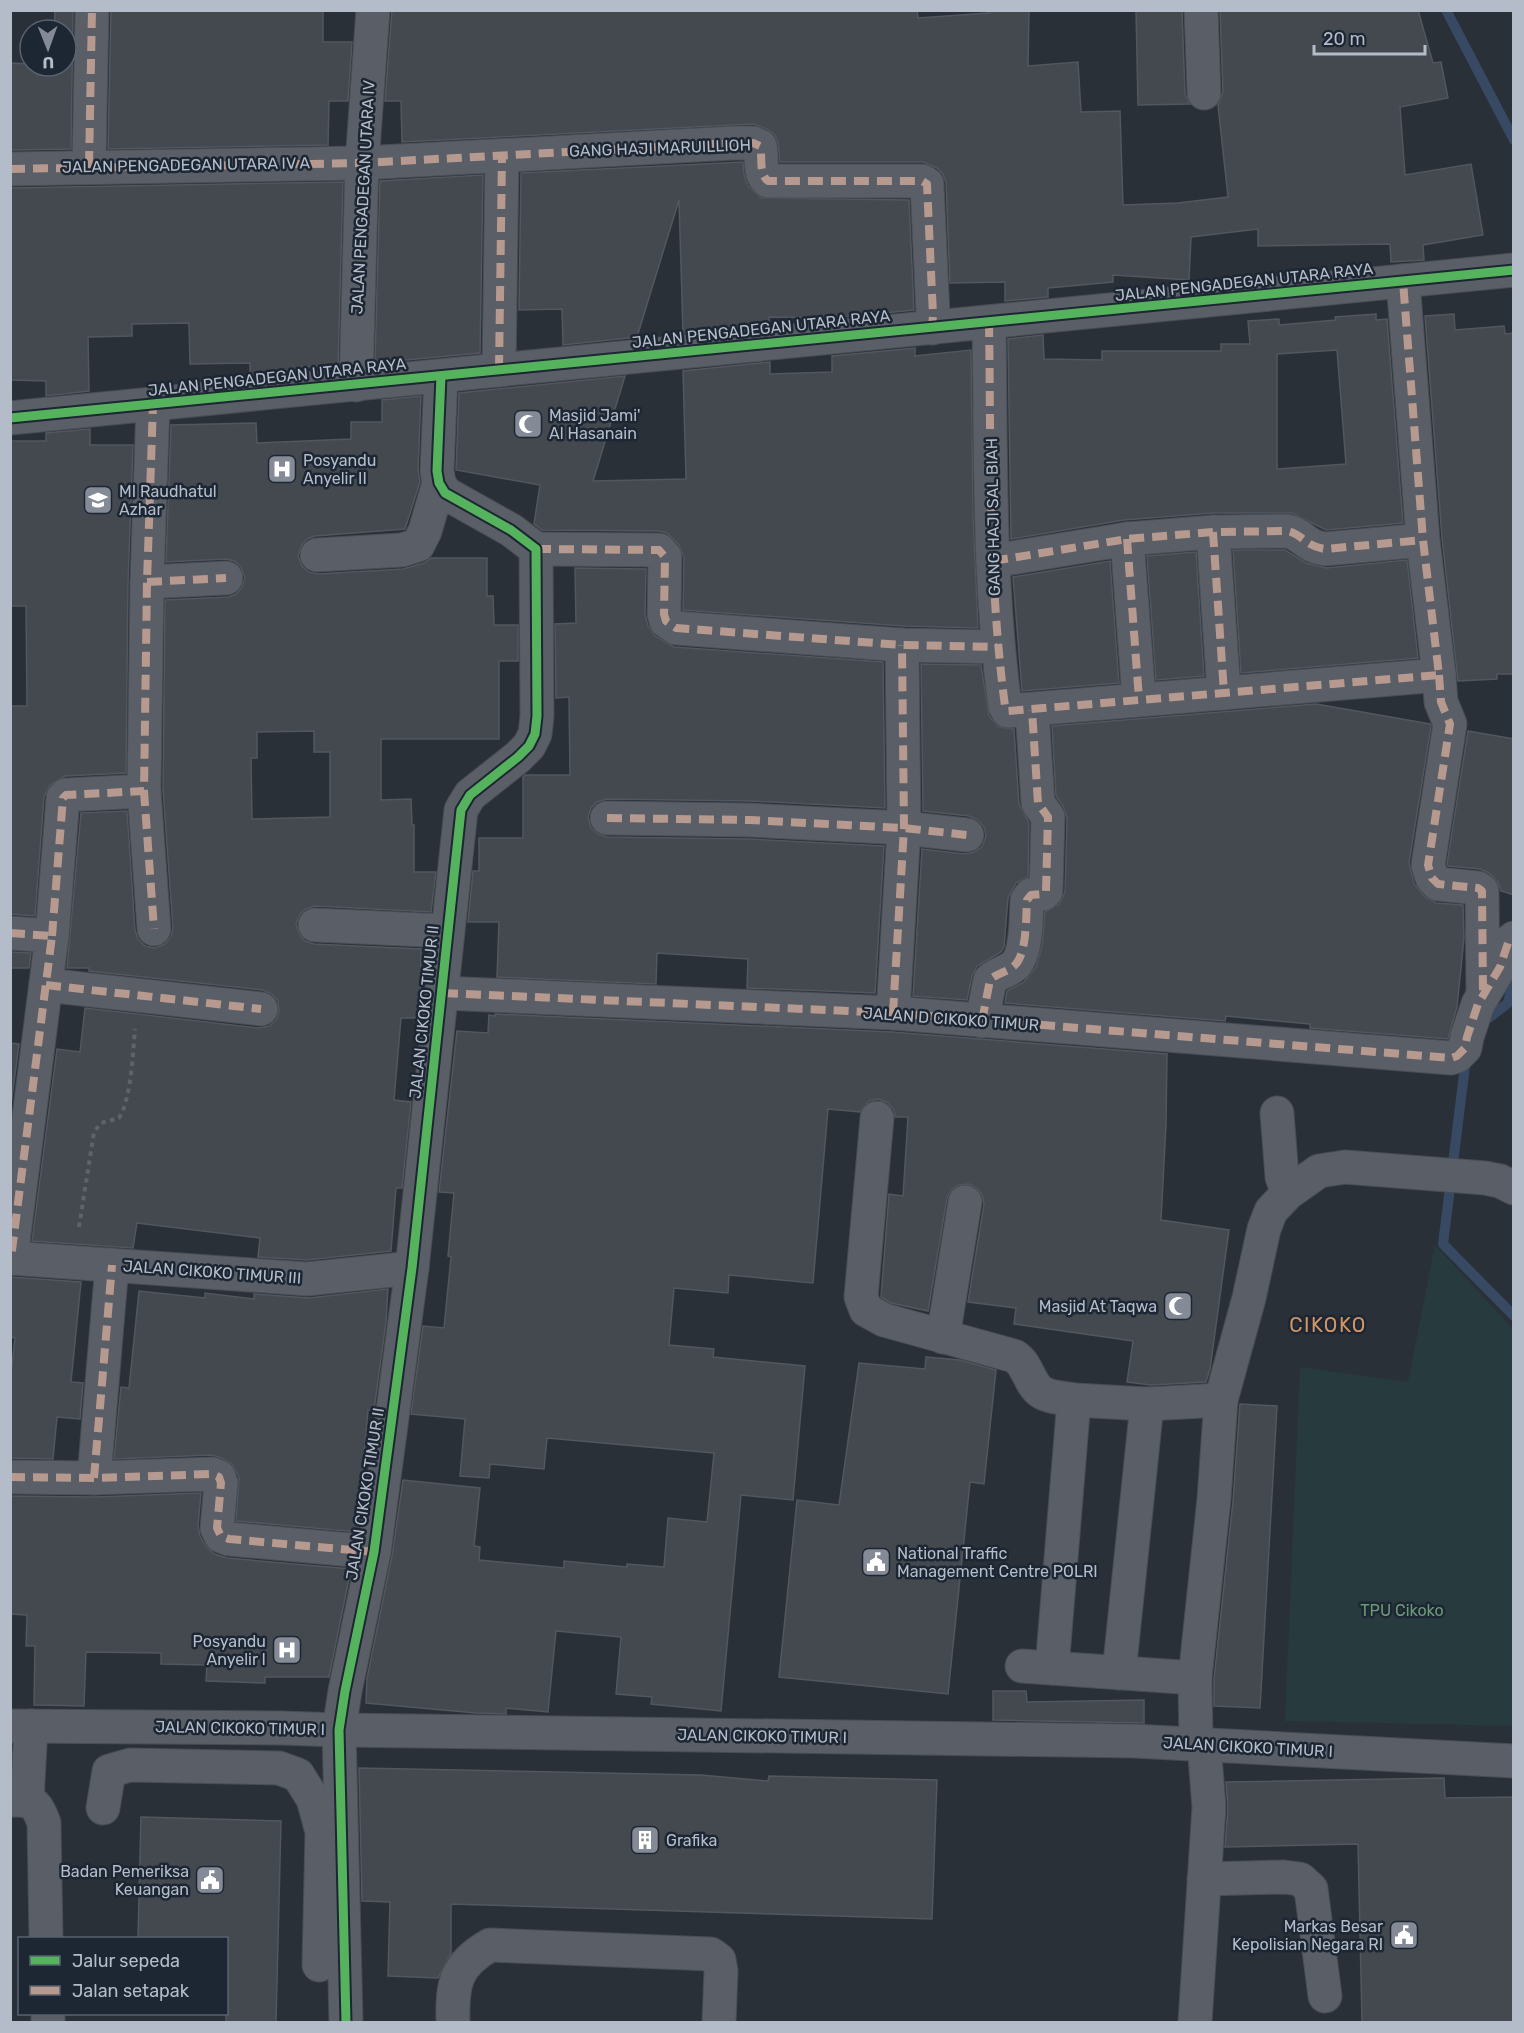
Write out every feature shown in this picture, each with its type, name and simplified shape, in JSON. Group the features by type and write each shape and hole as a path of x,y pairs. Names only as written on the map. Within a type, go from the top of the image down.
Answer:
{"street":[{"path":"89,166 92,10"},
{"name":"JALAN PENGADEGAN UTARA IV","path":"356,384 362,163 374,10"},
{"path":"1201,10 1204,93"},
{"name":"GANG HAJI MARUILLIOH","path":"362,163 753,143 760,146 762,174 768,181 922,181 927,184 928,188 932,328"},
{"path":"499,370 502,156"},
{"name":"JALAN PENGADEGAN UTARA IV A","path":"10,169 362,163"},
{"name":"JALAN PENGADEGAN UTARA RAYA","path":"10,418 1514,270"},
{"path":"1403,281 1423,540 1441,702 1450,724 1428,865 1432,878 1438,884 1478,888 1482,891 1484,995"},
{"name":"GANG HAJI SAL BIAH","path":"982,1021 990,980 1013,967 1023,948 1028,900 1031,895 1043,894 1046,891 1048,817 1039,806 1020,710 1005,706 997,647 993,561 989,322"},
{"path":"441,376 437,471 439,483 445,493 511,530 536,549 659,550 665,557 664,614 666,621 676,628 902,645 997,647"},
{"path":"153,404 147,582 144,791 154,929"},
{"path":"317,555 402,550 418,545 425,531 439,483"},
{"path":"993,561 1127,539 1213,532 1294,532 1313,547 1325,549 1423,540"},
{"path":"1213,532 1224,693"},
{"path":"1127,539 1139,699"},
{"name":"JALAN CIKOKO TIMUR II","path":"346,2022 339,1730 374,1552 412,1268 461,810 470,795 518,757 535,734 537,716 536,549"},
{"path":"147,582 226,578"},
{"path":"893,1013 904,828 902,645"},
{"path":"1020,710 1439,675"},
{"path":"11,1258 52,936 63,798 66,795 144,791"},
{"path":"607,818 683,817 904,828 967,835"},
{"path":"315,926 447,931"},
{"path":"10,933 52,936"},
{"path":"1484,995 1500,967 1508,943 1513,938"},
{"path":"46,985 261,1009"},
{"name":"JALAN D CIKOKO TIMUR","path":"443,993 893,1013 1451,1058 1457,1056 1465,1048 1472,1019 1484,995"},
{"path":"1277,1113 1282,1177 1288,1193"},
{"path":"877,1118 861,1297 866,1310 884,1320 1014,1356 1021,1361 1034,1385 1042,1393 1074,1400 1147,1404 1221,1400"},
{"path":"1195,2022 1209,1807 1200,1744 1195,1678 1214,1499 1221,1400 1249,1298 1264,1229 1272,1211 1288,1193 1320,1171 1345,1167 1385,1169 1499,1183"},
{"path":"943,1337 965,1202"},
{"name":"JALAN CIKOKO TIMUR III","path":"11,1258 307,1279 412,1268"},
{"path":"94,1478 112,1265"},
{"path":"1074,1400 1037,1667 1195,1678"},
{"path":"1119,1673 1147,1404"},
{"path":"10,1477 94,1478 212,1474 219,1477 221,1483 217,1528 221,1536 229,1539 374,1552"},
{"path":"21,1726 19,1800 37,1806 44,1823 46,1937"},
{"name":"JALAN CIKOKO TIMUR I","path":"21,1726 1087,1740 1514,1761"},
{"path":"279,1768 281,1728"},
{"path":"103,1808 109,1771 130,1765 279,1768 298,1775 313,1799 322,1832 319,1965"},
{"path":"1204,1879 1284,1877 1300,1879 1311,1889 1325,1996"},
{"path":"453,2022 453,1995 459,1972 473,1955 490,1945 711,1954 719,1960 721,1971 719,2022"}],"path":[{"path":"73,1262 94,1132 100,1123 119,1118 123,1111 131,1072 138,996"}],"green space":[{"name":"TPU Cikoko","path":"1435,1245 1513,1329 1513,1726 1285,1721 1300,1367 1408,1382"}],"building":[{"path":"323,10 323,42 352,42 348,101 329,101 328,145 108,149 111,11"},
{"path":"392,10 917,10 918,18 989,13 989,10 1029,10 1028,66 1078,62 1081,112 1120,111 1123,205 1178,203 1228,197 1218,105 1223,92 1220,10 1418,10 1433,63 1441,62 1448,98 1400,107 1405,175 1471,164 1483,235 1423,245 1424,260 1391,262 1390,244 1258,246 1258,229 1191,237 1189,280 1113,275 1113,282 1048,288 1048,297 1005,301 1005,282 950,283 946,183 943,174 937,168 923,162 780,162 775,135 753,124 402,142 401,101 385,101"},
{"path":"1136,10 1182,10 1185,94 1190,104 1138,105"},
{"path":"55,11 73,11 73,18 55,18"},
{"path":"10,63 18,63 18,78 72,78 71,149 10,150"},
{"path":"743,162 748,186 761,198 909,200 914,310 832,318 769,317 769,324 683,333 679,200 637,337 563,345 562,309 519,310 521,173"},
{"path":"483,175 480,353 375,363 380,181"},
{"path":"343,182 338,366 298,367 298,371 250,376 250,363 190,364 189,323 132,324 132,336 88,337 89,391 46,396 46,381 10,380 10,188"},
{"path":"1376,314 1376,320 1387,319 1403,523 1326,530 1292,513 1213,513 1124,520 1011,539 1008,339 1043,335 1044,359 1102,360 1102,351 1221,351 1221,344 1250,344 1248,321 1279,319 1279,325 1336,320 1335,317","holes":["1337,350 1346,464 1277,469 1277,354"]},
{"path":"1454,314 1455,330 1504,326 1505,334 1514,333 1514,674 1497,674 1497,679 1458,681 1442,538 1425,316"},
{"path":"915,348 915,356 971,350 973,515 978,628 903,626 683,610 684,557 679,545 667,533 659,531 542,530 534,524 540,485 456,470 459,393 625,376 593,481 686,479 683,371 770,362 770,374 832,372 832,356"},
{"path":"421,396 418,470 420,482 405,529 315,536 307,539 301,546 298,556 302,566 309,572 318,574 403,569 424,563 431,558 487,558 487,596 493,596 494,625 518,625 518,661 499,661 499,739 381,739 381,800 411,799 412,825 414,825 414,872 436,872 431,912 315,906 300,914 296,924 299,934 305,941 314,944 421,949 420,1018 401,1018 394,1100 411,1102 402,1188 396,1188 391,1251 307,1260 258,1257 260,1238 137,1223 133,1248 32,1241 57,1049 80,1052 85,1008 259,1028 269,1026 276,1020 279,1012 278,1001 272,994 263,990 89,971 89,968 67,968 81,813 127,811 135,930 138,939 145,946 155,948 165,944 171,937 173,928 163,790 165,600 228,597 236,594 245,578 241,567 234,561 226,559 166,562 171,425 256,423 257,443 351,439 351,422 382,422 382,400","holes":["314,731 314,752 330,752 330,817 252,819 251,758 257,758 257,732"]},
{"path":"90,429 90,445 133,445 128,582 126,773 65,776 50,785 44,797 35,916 10,914 10,706 27,706 26,606 10,606 10,441 46,441 46,433"},
{"path":"1233,550 1285,550 1306,563 1326,568 1407,560 1418,658 1241,673"},
{"path":"1196,552 1204,676 1156,680 1147,556"},
{"path":"1110,561 1119,683 1022,691 1013,577"},
{"path":"575,568 646,569 645,614 648,626 655,636 674,647 883,662 885,808 750,801 607,799 597,802 591,808 588,817 591,828 607,837 748,839 884,846 875,993 747,988 748,959 657,953 656,984 497,977 499,922 468,922 473,871 479,871 479,838 523,838 523,777 525,775 570,775 569,697 556,698 555,624 576,623"},
{"path":"921,664 981,665 989,716 999,727 1014,729 1019,804 1029,823 1028,877 1016,883 1008,898 1004,947 1001,952 977,966 972,976 967,1000 913,996 922,849 965,854 982,847 986,836 984,827 978,820 969,816 923,811"},
{"path":"1316,704 1431,726 1409,863 1414,884 1425,897 1436,903 1463,905 1464,938 1457,1007 1448,1039 1310,1028 1310,1024 1226,1016 1225,1021 1005,1003 1007,991 1024,982 1036,967 1042,946 1045,912 1059,904 1065,892 1067,818 1056,796 1052,726"},
{"path":"1468,731 1514,739 1514,895 1501,891 1498,882 1489,873 1480,869 1448,866 1447,864"},
{"path":"10,952 31,953 29,968 10,968"},
{"path":"495,1014 892,1032 1167,1054 1161,1220 1229,1230 1210,1369 1206,1382 1151,1385 1127,1382 1133,1341 1014,1324 1016,1308 968,1302 984,1204 977,1188 969,1184 958,1185 951,1190 947,1198 928,1311 891,1303 881,1297 889,1194 903,1196 908,1117 895,1117 894,1110 888,1103 879,1099 869,1101 860,1112 828,1109 813,1283 729,1275 728,1293 674,1288 669,1345 714,1349 713,1357 805,1366 793,1500 741,1495 721,1711 651,1704 652,1697 616,1694 621,1637 556,1631 548,1712 506,1708 506,1714 476,1713 366,1703 367,1678 392,1556 403,1480 480,1488 474,1546 480,1547 479,1560 564,1568 564,1561 627,1567 627,1564 664,1567 668,1518 707,1522 714,1453 547,1438 544,1469 490,1464 489,1478 460,1476 465,1419 411,1414 423,1326 444,1328 454,1193 439,1192 457,1031 488,1033 489,1015 495,1016"},
{"path":"10,1043 19,1044 10,1113"},
{"path":"10,1277 81,1282 71,1382 83,1383 80,1419 57,1417 53,1459 10,1458 10,1383 15,1338 10,1337"},
{"path":"388,1289 386,1322 374,1410 368,1410 362,1476 365,1477 358,1532 236,1521 239,1477 232,1464 219,1457 211,1455 114,1459 121,1387 129,1388 139,1291 205,1298 205,1293 254,1299 254,1294 309,1298"},
{"name":"National Traffic Management Centre POLRI","path":"926,1357 960,1360 996,1370 984,1484 970,1482 948,1694 779,1677 797,1500 839,1505 859,1363 925,1369"},
{"path":"1240,1404 1277,1406 1260,1708 1214,1706 1214,1679 1233,1501"},
{"path":"201,1493 198,1526 200,1536 214,1554 227,1558 351,1569 329,1677 265,1677 265,1683 206,1681 207,1665 161,1664 161,1653 86,1652 84,1706 34,1705 35,1646 26,1646 27,1615 10,1614 10,1496 95,1497"},
{"path":"993,1691 1026,1691 1027,1702 1144,1700 1144,1723 993,1720"},
{"name":"Grafika","path":"359,1768 701,1775 768,1781 769,1776 937,1780 932,1919 451,1904 451,1953 438,1978 388,1976 390,1902 362,1901"},
{"name":"Markas Besar Kepolisian Negara RI","path":"1444,1778 1445,1798 1514,1797 1514,2022 1362,2022 1358,1844 1225,1847 1228,1808 1226,1782"},
{"name":"Badan Pemeriksa Keuangan","path":"141,1817 281,1821 276,2022 226,2022 226,2015 228,2015 228,1937 138,1937"}],"waterway":[{"path":"1446,10 1514,140"},
{"path":"1482,1023 1508,1003 1514,976"},
{"path":"1466,1058 1443,1244 1514,1316"}],"marked path":[{"path":"89,166 92,10"},
{"path":"10,169 362,163 753,143 760,146 763,174 768,181 922,181 927,184 932,328"},
{"path":"499,370 502,156"},
{"path":"989,322 993,562 1000,658 1005,706 1008,711 1439,675 1423,540 1403,281"},
{"path":"52,936 63,798 66,795 144,791 147,582 153,404"},
{"path":"993,561 1127,539 1213,532 1287,531 1312,545 1325,549 1423,540"},
{"path":"1213,532 1224,693"},
{"path":"1127,539 1139,699"},
{"path":"536,549 659,550 665,557 664,614 666,621 676,628 902,645 997,647"},
{"path":"147,582 226,578"},
{"path":"893,1013 904,828 902,645"},
{"path":"1439,675 1441,702 1450,724 1428,865 1432,878 1438,884 1478,888 1482,891 1483,995"},
{"path":"982,1021 990,980 1015,965 1022,952 1027,900 1031,895 1043,894 1046,891 1048,817 1038,803 1032,710"},
{"path":"144,791 154,929"},
{"path":"607,818 749,820 904,828 967,835"},
{"path":"10,933 52,936 11,1258"},
{"path":"443,993 893,1013 1451,1058 1457,1056 1465,1048 1478,1004 1500,967 1508,943 1514,938"},
{"path":"46,985 261,1009"},
{"path":"94,1478 112,1265"},
{"path":"10,1477 94,1478 212,1474 219,1477 221,1483 217,1528 221,1536 229,1539 374,1552"}],"cycle path":[{"path":"10,418 1514,270"},
{"path":"346,2022 339,1730 374,1552 412,1268 461,810 470,795 529,746 535,734 537,716 536,549 511,530 445,493 439,483 437,471 441,376"}],"place":[{"name":"Masjid Jami' Al Hasanain","path":"528,424"},
{"name":"Posyandu Anyelir II","path":"282,469"},
{"name":"MI Raudhatul Azhar","path":"98,500"},
{"name":"Masjid At Taqwa","path":"1178,1306"},
{"name":"National Traffic Management Centre POLRI","path":"876,1562"},
{"name":"Posyandu Anyelir I","path":"287,1650"},
{"name":"Grafika","path":"645,1840"},
{"name":"Badan Pemeriksa Keuangan","path":"210,1880"},
{"name":"Markas Besar Kepolisian Negara RI","path":"1404,1935"}],"district":[{"name":"CIKOKO","path":"1328,1325"}]}
